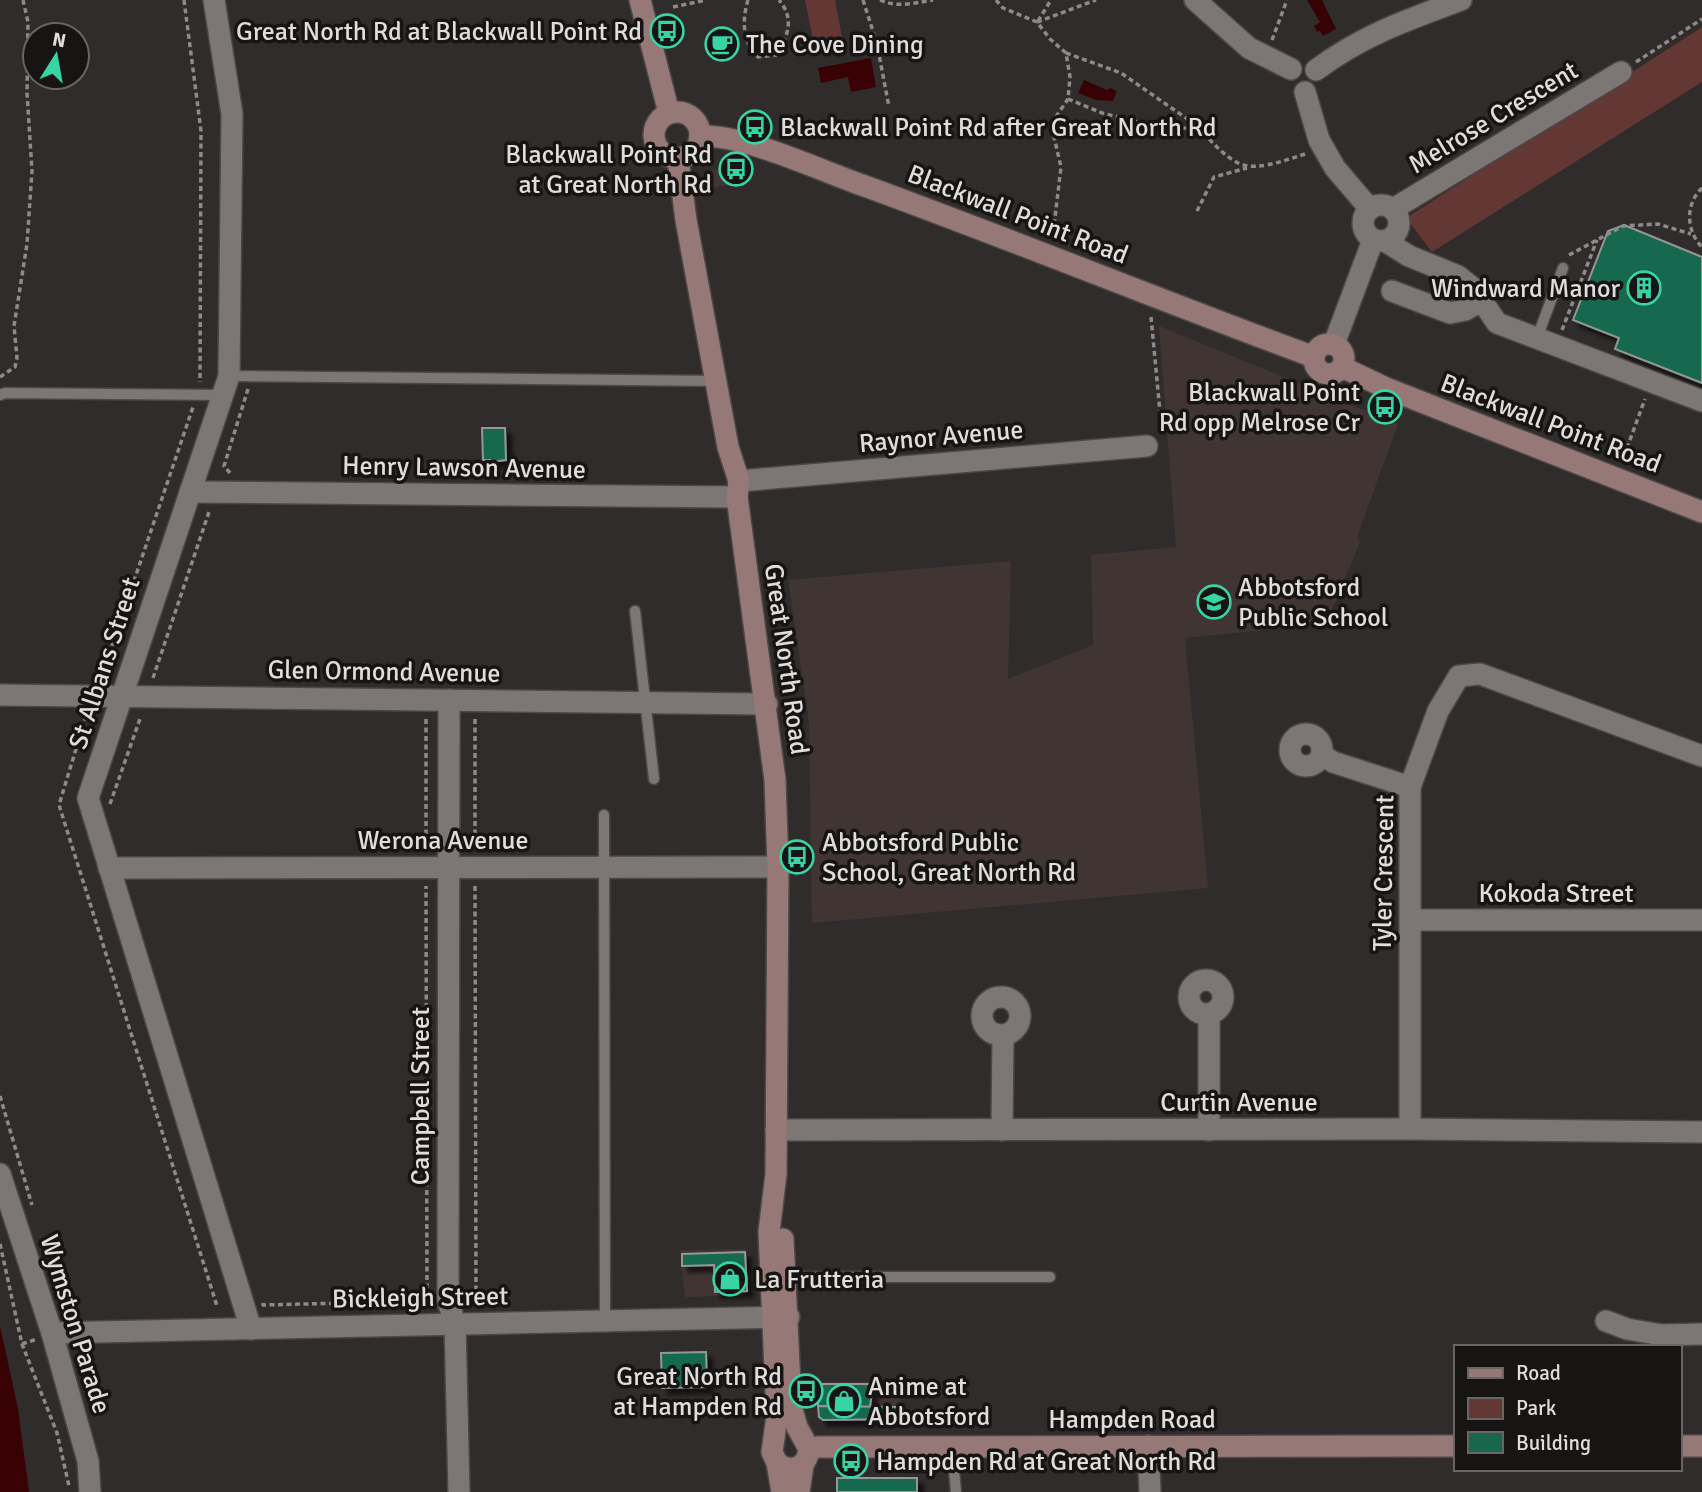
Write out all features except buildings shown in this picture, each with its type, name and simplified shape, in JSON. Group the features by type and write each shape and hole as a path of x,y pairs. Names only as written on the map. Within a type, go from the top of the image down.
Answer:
{"main road":[{"path":"640,0 669,113"},
{"path":"669,113 683,113 691,117 699,127 700,136 693,152 687,157 678,159 663,155 656,147 653,137 657,122 669,113"},
{"name":"Blackwall Point Road","path":"700,136 717,135 791,159 1010,239 1314,357"},
{"name":"Great North Road","path":"678,159 686,220 738,489 775,780 778,867 778,1277 791,1406 805,1450 799,1492"},
{"path":"1334,344 1344,354 1342,367 1335,373 1322,372 1315,366 1314,357 1321,346 1334,344"},
{"name":"Blackwall Point Road","path":"1342,367 1386,388 1702,512"},
{"name":"Great North Road","path":"775,1441 780,1317"},
{"path":"777,1463 792,1469 805,1450 788,1433 775,1441 772,1452 777,1463 782,1492"},
{"name":"Hampden Road","path":"805,1450 818,1447 1454,1446"},
{"path":"1681,1446 1702,1446"}],"street":[{"name":"St Albans Street","path":"214,0 232,114 225,386 88,798 251,1329"},
{"path":"1195,0 1249,48 1291,69"},
{"path":"1316,69 1338,53 1380,30 1461,0"},
{"path":"1304,63 1316,69 1317,84 1310,91 1296,90 1290,83 1291,69 1304,63"},
{"name":"Melrose Crescent","path":"1392,209 1621,72"},
{"path":"1304,92 1319,140 1335,168 1370,209"},
{"path":"1334,344 1379,240 1395,235 1399,225 1397,213 1381,205 1370,209 1363,219 1365,231 1379,240 1409,256 1458,276 1473,288 1497,323 1702,401"},
{"path":"1392,291 1450,313 1465,310 1480,301"},
{"name":"Raynor Avenue","path":"738,489 1147,446"},
{"name":"Henry Lawson Avenue","path":"190,492 738,489"},
{"name":"Tyler Crescent","path":"1410,1129 1410,787 1446,696 1459,676 1480,674 1702,756"},
{"name":"Glen Ormond Avenue","path":"0,695 766,704"},
{"name":"Campbell Street","path":"449,700 448,1301 454,1324 459,1492"},
{"path":"1322,755 1333,762 1410,787"},
{"name":"Werona Avenue","path":"109,868 778,867"},
{"name":"Kokoda Street","path":"1411,920 1702,920"},
{"path":"1209,1014 1209,1130"},
{"path":"1002,1130 1003,1035"},
{"name":"Curtin Avenue","path":"776,1129 1702,1132"},
{"name":"Wymston Parade","path":"0,1174 52,1333 88,1461 90,1492"},
{"name":"Bickleigh Street","path":"52,1333 780,1317"},
{"path":"1606,1321 1662,1341 1702,1334"},
{"path":"1148,1446 1150,1492"}],"lane":[{"path":"1546,342 1563,263"},
{"path":"0,395 225,386 718,381"},
{"path":"635,611 654,779"},
{"path":"604,815 605,1321"},
{"path":"778,1277 1050,1277"},
{"path":"952,1448 956,1492"}],"path":[{"path":"184,0 201,131 200,386"},
{"path":"673,7 706,0"},
{"path":"748,0 744,15 747,43 758,57 768,58 776,55 785,41 790,25 779,0"},
{"path":"863,0 877,44 889,107"},
{"path":"880,0 889,4 908,4 933,0"},
{"path":"996,0 1003,8 1037,22 1050,39 1066,53 1121,73 1196,125 1222,153 1249,168"},
{"path":"1037,22 1051,0"},
{"path":"1037,22 1096,0"},
{"path":"1270,45 1287,0"},
{"path":"0,377 15,367 17,358 14,326 27,244 30,196 28,22 21,1"},
{"path":"1621,72 1702,19"},
{"path":"1053,234 1061,166 1051,124 1068,99 1070,77 1066,53"},
{"path":"1068,99 1102,113 1174,131 1196,125"},
{"path":"1197,211 1214,177 1265,167 1315,151"},
{"path":"1702,188 1696,194 1689,215 1691,234 1702,247"},
{"path":"1563,263 1597,239 1623,226 1658,225 1691,234"},
{"path":"1546,342 1597,239"},
{"path":"1147,446 1162,434 1151,317"},
{"path":"1624,457 1651,382"},
{"path":"101,678 194,402"},
{"path":"153,678 209,512"},
{"path":"87,716 59,805 217,1306"},
{"path":"110,805 140,716"},
{"path":"263,1305 426,1301 426,719"},
{"path":"475,719 476,1301"},
{"name":"Wymston Parade","path":"0,1244 22,1344 57,1433 69,1492"}],"shaded area":[{"path":"1307,0 1322,0 1336,29 1323,36 1320,31 1317,32 1314,26 1320,22"},
{"path":"871,58 876,87 851,92 848,77 821,83 818,68"},
{"path":"1084,80 1107,90 1110,88 1117,91 1113,101 1096,100 1078,93"},
{"path":"715,169 746,182 712,188 709,173"},
{"name":"Abbotsford Public School","path":"1159,326 1398,424 1357,537 1360,542 1326,624 1185,638 1208,888 812,923 809,722 788,580 1011,561 1008,679 1093,645 1091,555 1176,547"},
{"path":"746,1249 746,1295 685,1297 680,1250"},
{"path":"0,1326 18,1409 29,1492 0,1492"},
{"path":"818,1382 900,1382 901,1419 823,1420 819,1417"}],"green space":[{"path":"805,0 835,0 844,48 816,54"},
{"path":"1702,27 1702,82 1432,252 1406,218"}],"place":[{"name":"Great North Rd at Blackwall Point Rd","path":"667,31"},
{"name":"The Cove Dining","path":"722,44"},
{"name":"Blackwall Point Rd after Great North Rd","path":"755,127"},
{"name":"Blackwall Point Rd at Great North Rd","path":"736,169"},
{"name":"Windward Manor","path":"1644,288"},
{"name":"Blackwall Point Rd opp Melrose Cr","path":"1385,407"},
{"name":"Abbotsford Public School","path":"1214,602"},
{"name":"Abbotsford Public School, Great North Rd","path":"797,857"},
{"name":"La Frutteria","path":"730,1279"},
{"name":"Great North Rd at Hampden Rd","path":"806,1391"},
{"name":"Anime at Abbotsford","path":"844,1401"},
{"name":"Hampden Rd at Great North Rd","path":"851,1461"}]}
